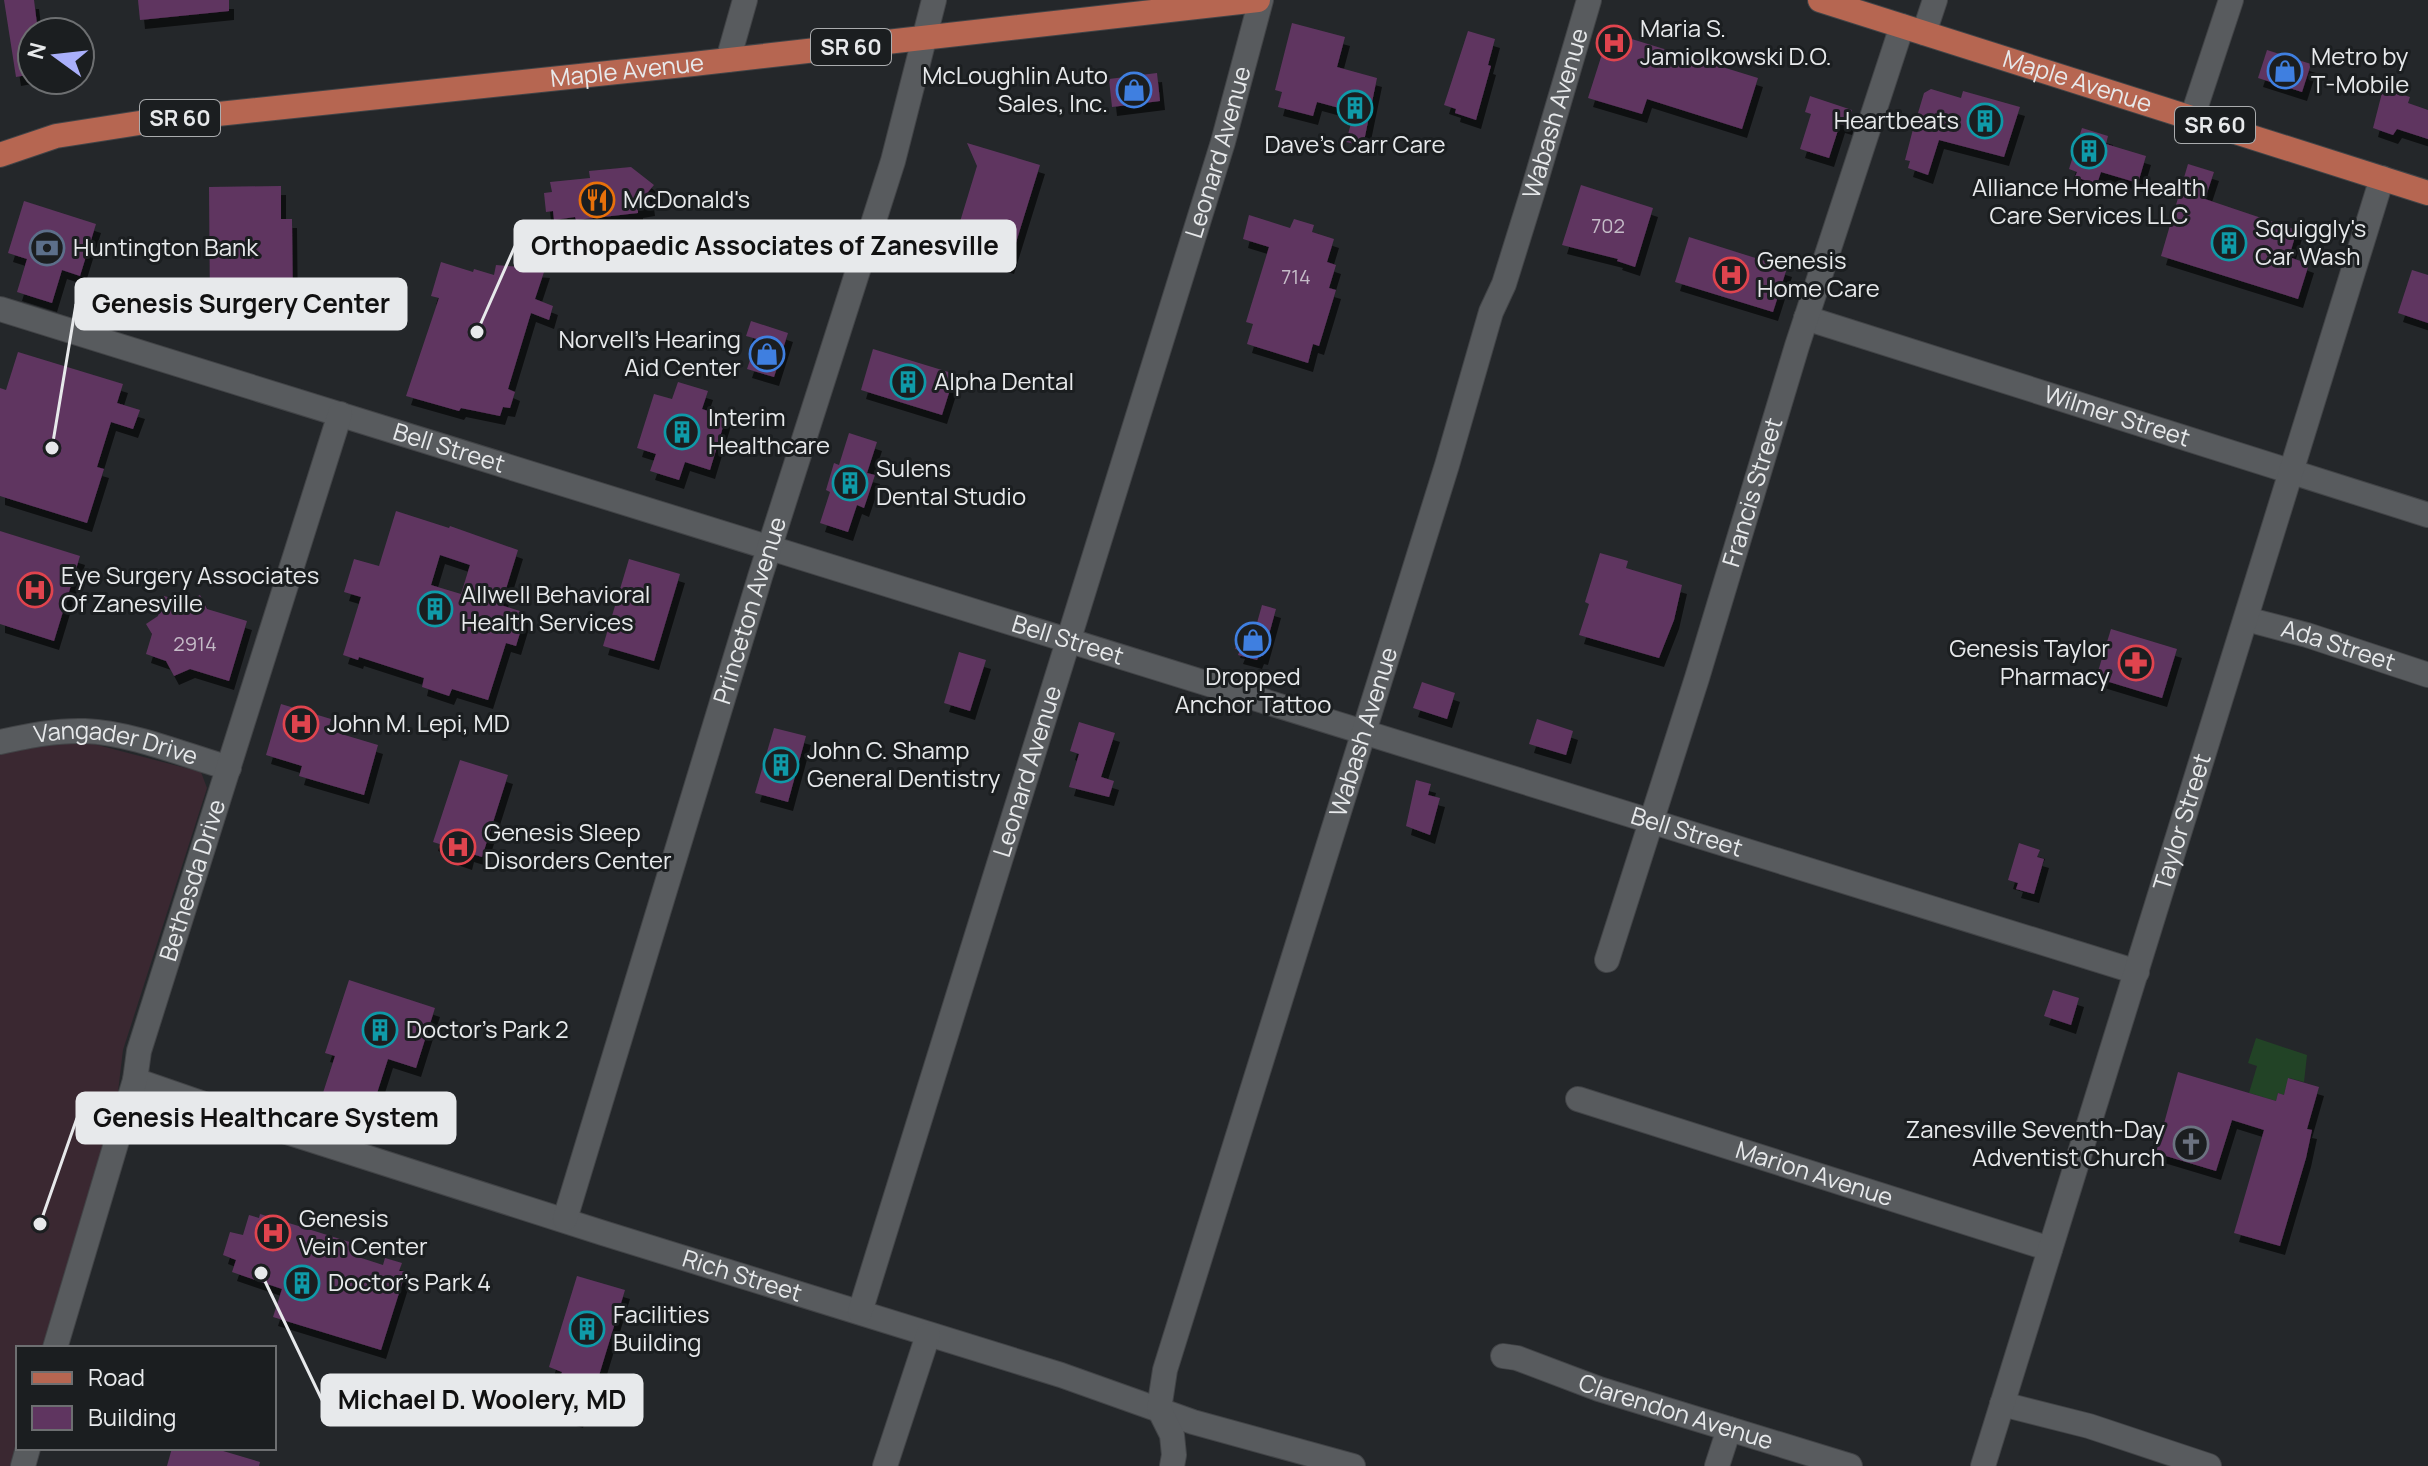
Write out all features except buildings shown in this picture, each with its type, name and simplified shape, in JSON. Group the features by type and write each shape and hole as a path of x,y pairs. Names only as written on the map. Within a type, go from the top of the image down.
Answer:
{"main road":[{"name":"Maple Avenue","path":"0,155 56,136 118,125 1259,0"},
{"name":"Maple Avenue","path":"1820,0 2428,193"}],"street":[{"path":"728,60 745,0"},
{"name":"Princeton Avenue","path":"565,1219 769,548 893,161 934,0"},
{"name":"Leonard Avenue","path":"860,1312 1223,142 1259,0"},
{"name":"Wabash Avenue","path":"1172,1466 1172,1435 1159,1409 1165,1370 1364,733 1491,312 1504,284 1532,194 1589,0"},
{"name":"Francis Street","path":"1607,960 1700,669 1806,318 1913,30 1935,0"},
{"path":"2192,118 2231,0"},
{"name":"Taylor Street","path":"1983,1466 2382,178"},
{"name":"Bell Street","path":"0,309 2137,972"},
{"name":"Wilmer Street","path":"1806,318 2428,515"},
{"name":"Bethesda Drive","path":"56,1346 135,1080 139,1051 340,414"},
{"name":"Ada Street","path":"2246,619 2307,635 2428,675"},
{"name":"Vangader Drive","path":"0,742 58,731 88,731 112,734 229,768"},
{"name":"Rich Street","path":"135,1080 262,1124 1061,1375 1193,1422 1353,1466"},
{"name":"Marion Avenue","path":"1578,1099 2050,1249"},
{"path":"885,1466 928,1335"},
{"name":"Clarendon Avenue","path":"1503,1356 1850,1466"},
{"path":"2002,1404 2089,1426 2209,1466"},
{"path":"1717,1466 1729,1429"}],"shaded area":[{"path":"90,743 201,772 207,788 123,1050 117,1100 45,1346 16,1346 16,1445 10,1466 0,1466 0,750 37,744"}],"green space":[{"path":"2256,1038 2307,1055 2304,1082 2289,1078 2284,1095 2278,1093 2276,1101 2249,1093 2257,1066 2248,1063"}],"place":[{"name":"Maria S. Jamiolkowski D.O.","path":"1614,43"},
{"name":"Metro by T-Mobile","path":"2285,71"},
{"name":"McLoughlin Auto Sales, Inc.","path":"1134,90"},
{"name":"Dave's Carr Care","path":"1355,108"},
{"name":"Heartbeats","path":"1985,121"},
{"name":"Alliance Home Health Care Services LLC","path":"2089,151"},
{"name":"McDonald's","path":"597,200"},
{"name":"Squiggly's Car Wash","path":"2229,243"},
{"name":"Huntington Bank","path":"47,248"},
{"name":"Genesis Home Care","path":"1731,275"},
{"name":"Orthopaedic Associates of Zanesville","path":"477,332"},
{"name":"Norvell's Hearing Aid Center","path":"767,354"},
{"name":"Alpha Dental","path":"908,382"},
{"name":"Interim Healthcare","path":"682,432"},
{"name":"Genesis Surgery Center","path":"52,448"},
{"name":"Sulens Dental Studio","path":"850,483"},
{"name":"Eye Surgery Associates Of Zanesville","path":"35,590"},
{"name":"Allwell Behavioral Health Services","path":"435,609"},
{"name":"Dropped Anchor Tattoo","path":"1253,640"},
{"name":"Genesis Taylor Pharmacy","path":"2136,663"},
{"name":"John M. Lepi, MD","path":"301,724"},
{"name":"John C. Shamp General Dentistry","path":"781,765"},
{"name":"Genesis Sleep Disorders Center","path":"458,847"},
{"name":"Doctor's Park 2","path":"380,1030"},
{"name":"Zanesville Seventh-Day Adventist Church","path":"2191,1144"},
{"name":"Genesis Healthcare System","path":"40,1224"},
{"name":"Genesis Vein Center","path":"273,1233"},
{"name":"Michael D. Woolery, MD","path":"261,1273"},
{"name":"Doctor's Park 4","path":"302,1283"},
{"name":"Facilities Building","path":"587,1329"}]}
